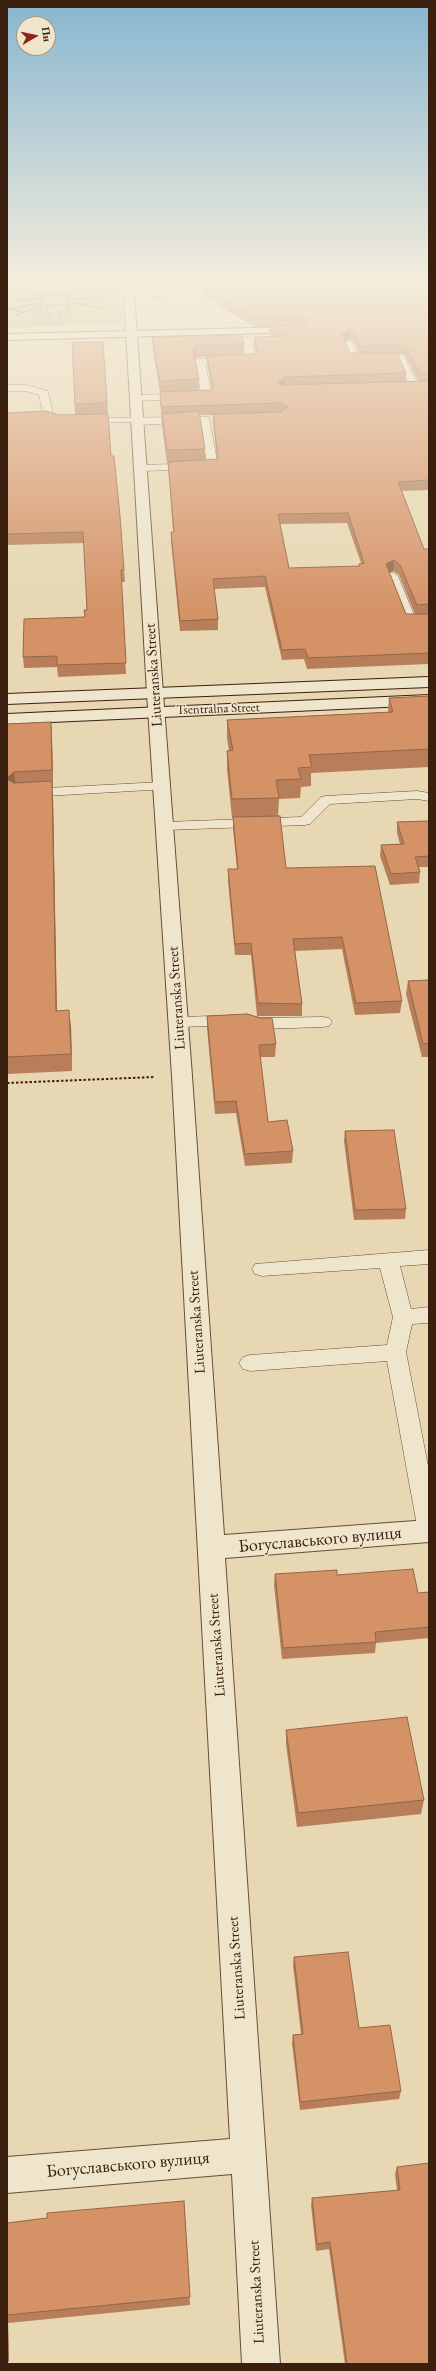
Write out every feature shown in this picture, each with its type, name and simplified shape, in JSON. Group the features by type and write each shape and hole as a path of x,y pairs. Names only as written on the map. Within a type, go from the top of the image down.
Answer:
{"street":[{"name":"Liuteranska Street","path":"136,391 182,1076 261,2364"},
{"name":"Tsentralna Street","path":"7,719 156,702 429,682"},
{"name":"Tsentralna Street","path":"7,699 156,702 429,700"},
{"name":"Богуславського вулиця","path":"211,1548 429,1531"},
{"name":"Богуславського вулиця","path":"7,2175 249,2156"}],"lane":[{"path":"36,391 44,393 48,417 60,421 208,419 214,466 140,468"},
{"path":"136,398 207,396 206,391"},
{"path":"392,576 410,621 429,620"},
{"path":"16,794 162,786"},
{"path":"166,826 305,821 326,800 417,795 429,797"},
{"path":"178,1022 249,1020 260,1024 323,1022"},
{"path":"262,1269 429,1257"},
{"path":"388,1260 402,1317 396,1352 429,1531"},
{"path":"402,1317 429,1315"},
{"path":"250,1363 396,1352"}],"path":[{"path":"7,1083 182,1076"}],"building":[{"path":"74,391 106,391 107,403 75,404"},
{"path":"429,391 429,480 398,482 424,549 429,549 429,604 417,605 400,565 394,560 386,564 406,614 429,614 429,653 308,658 305,649 282,650 265,576 213,579 218,619 180,621 171,532 174,532 168,462 218,459 213,414 281,412 288,407 281,403 161,407 160,392","holes":["348,513 364,563 359,564 360,566 289,568 278,514"]},
{"path":"46,411 59,415 108,414 111,456 114,456 124,570 121,570 126,663 57,665 57,656 23,657 24,619 85,617 84,610 87,610 83,532 7,534 7,413"},
{"path":"199,411 205,449 167,450 162,414"},
{"path":"429,696 429,749 309,755 312,767 298,768 301,779 276,780 279,798 232,799 227,751 233,750 227,720 393,712 389,698"},
{"path":"51,722 52,770 14,772 7,778 7,724"},
{"path":"7,779 14,783 52,781 56,1011 69,1010 71,1054 7,1057"},
{"path":"280,816 286,868 375,866 402,1001 356,1003 342,937 293,939 302,1004 258,1003 251,943 235,944 228,869 238,869 233,817"},
{"path":"429,821 429,856 415,857 420,872 391,874 381,845 404,844 397,822"},
{"path":"429,980 429,1043 423,1044 408,981"},
{"path":"247,1014 260,1018 272,1018 276,1044 259,1045 268,1122 287,1120 293,1151 245,1154 236,1101 215,1102 207,1016"},
{"path":"394,1130 406,1209 355,1210 345,1131"},
{"path":"413,1569 418,1593 429,1592 429,1627 375,1632 376,1642 283,1648 275,1574 337,1570 337,1575"},
{"path":"407,1717 424,1800 298,1813 286,1730"},
{"path":"348,1952 359,2028 390,2025 401,2091 300,2102 293,2035 303,2034 294,1957"},
{"path":"429,2163 429,2364 347,2364 330,2242 317,2244 312,2198 400,2190 397,2167"},
{"path":"184,2201 190,2297 7,2315 7,2223 47,2218 47,2213"}]}
